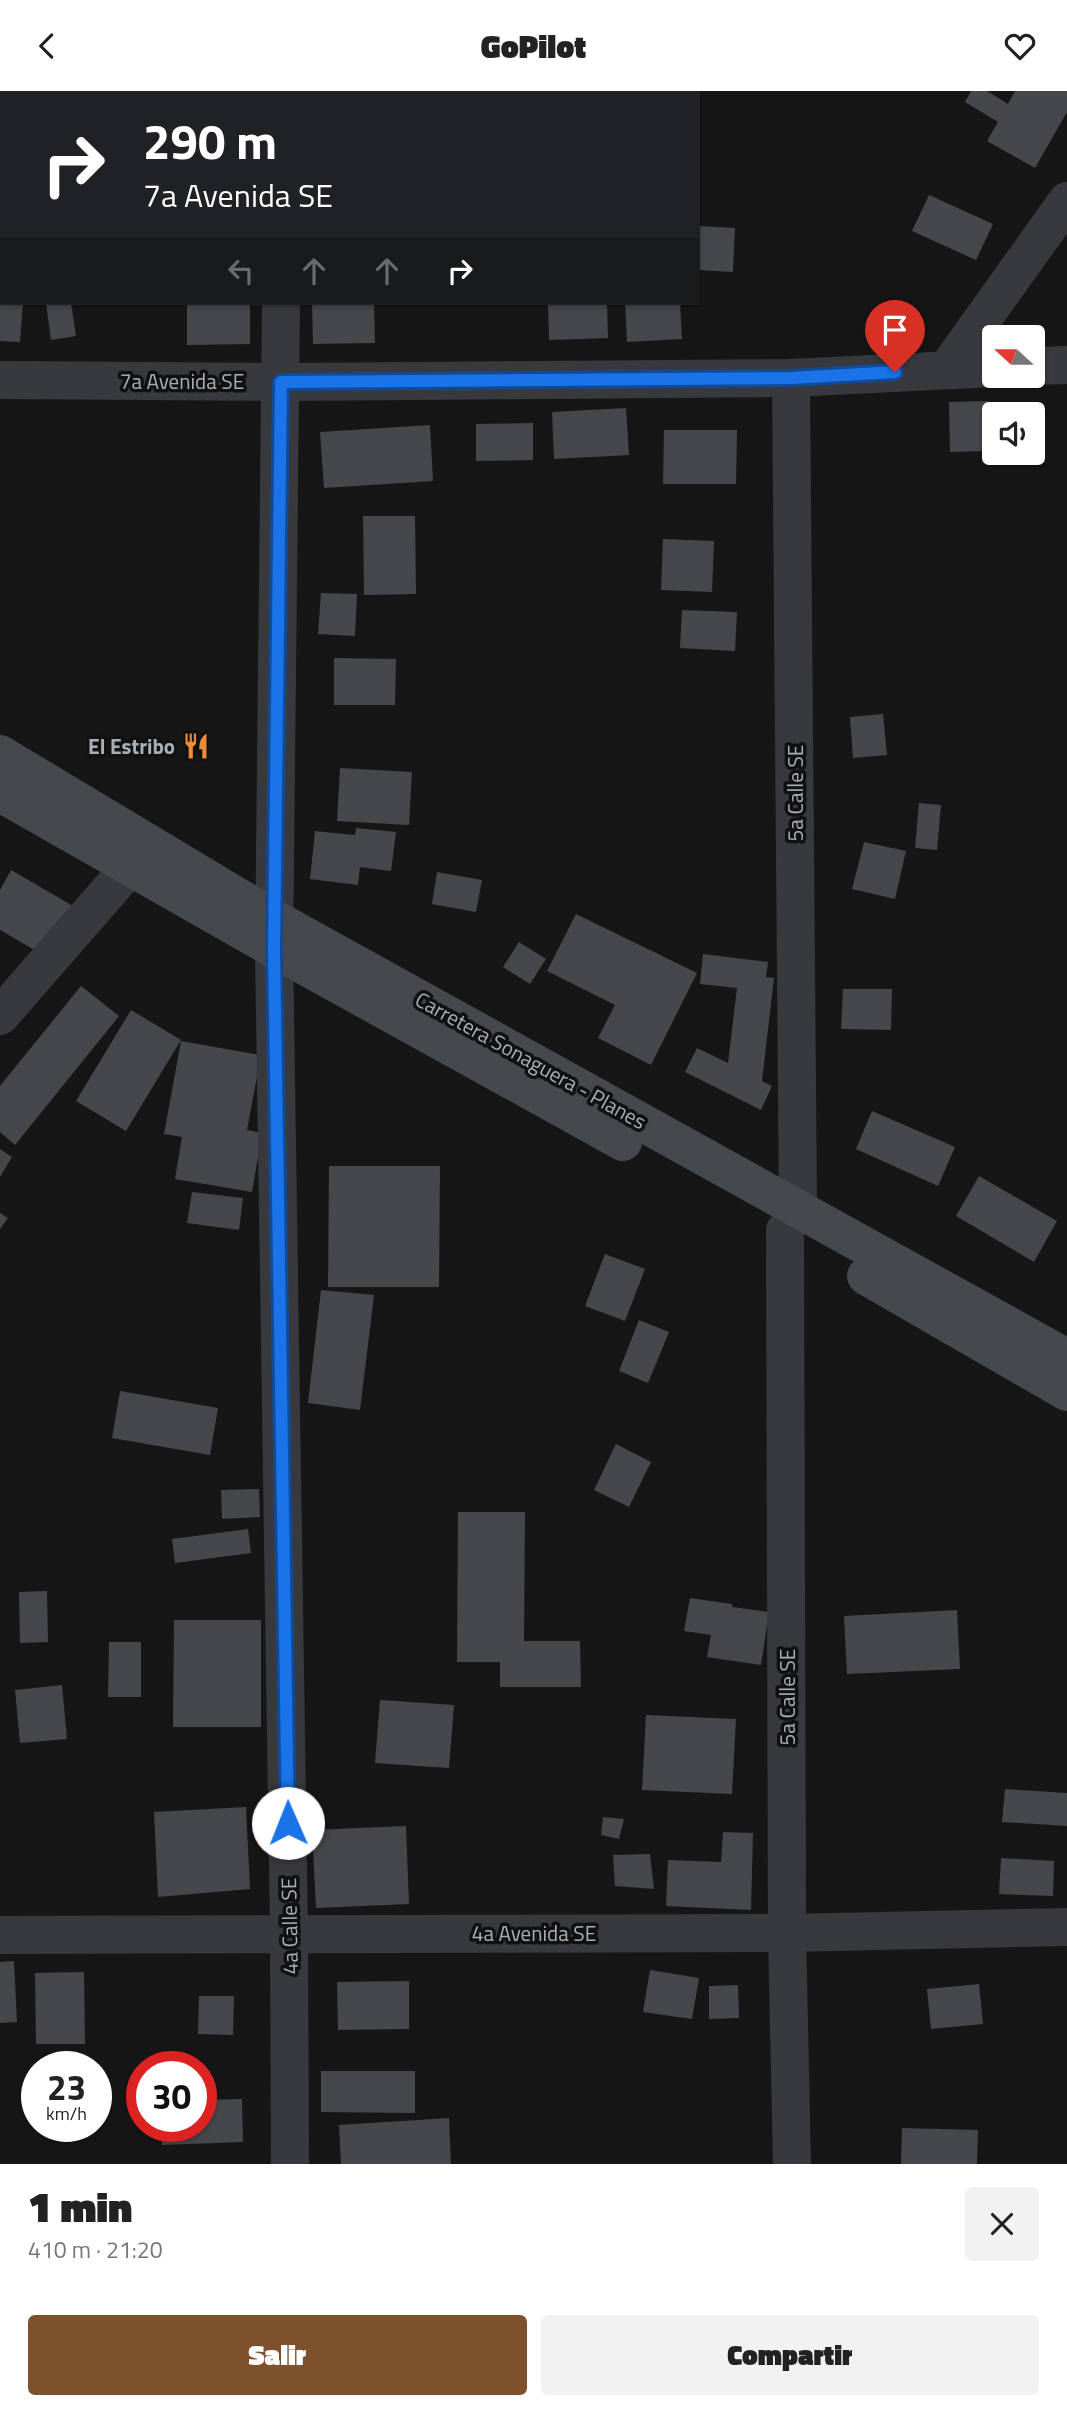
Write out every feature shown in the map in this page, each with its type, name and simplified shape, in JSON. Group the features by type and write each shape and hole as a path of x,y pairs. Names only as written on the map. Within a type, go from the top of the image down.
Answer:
{"main road":[{"name":"Carretera Sonaguera - Planes","path":"0,754 138,854 274,934 791,1219 1067,1358"},
{"name":"Carretera Sonaguera - Planes","path":"0,793 138,854"},
{"name":"Carretera Sonaguera - Planes","path":"791,1219 1067,1392"}],"street":[{"path":"947,369 1067,201"},
{"name":"4a Calle SE","path":"281,305 274,934 290,2164"},
{"path":"1045,366 1067,365"},
{"name":"7a Avenida SE","path":"0,380 281,382 792,378 982,368"},
{"name":"5a Calle SE","path":"792,378 787,1933 792,2164"},
{"path":"0,1016 138,854"},
{"name":"4a Avenida SE","path":"0,1935 787,1933 1067,1927"}],"building":[{"path":"971,91 987,91 1008,104 1015,91 1067,91 1067,112 1035,168 987,141 998,122 965,102"},
{"path":"929,195 993,224 976,260 912,231"},
{"path":"700,226 735,228 733,272 700,270"},
{"path":"0,305 23,305 20,342 0,341"},
{"path":"46,305 71,305 76,336 51,340"},
{"path":"187,305 250,305 250,344 187,345"},
{"path":"312,305 374,305 375,343 313,344"},
{"path":"548,305 607,305 608,338 549,340"},
{"path":"625,305 680,305 682,339 627,342"},
{"path":"988,401 982,402 982,451 950,452 949,402"},
{"path":"626,408 629,455 554,459 552,412"},
{"path":"533,423 533,460 476,461 476,424"},
{"path":"430,425 433,481 324,488 320,432"},
{"path":"664,430 737,430 736,484 663,484"},
{"path":"363,516 415,516 416,594 364,595"},
{"path":"663,539 714,541 712,592 661,590"},
{"path":"321,593 357,594 355,636 318,634"},
{"path":"682,610 737,612 735,651 680,648"},
{"path":"334,658 396,659 395,705 334,705"},
{"path":"883,714 887,755 853,758 850,717"},
{"path":"340,768 412,772 409,825 337,821"},
{"path":"919,803 941,805 937,850 915,848"},
{"path":"356,828 396,832 391,871 360,867 358,885 310,879 315,831 355,835"},
{"path":"864,842 906,851 895,899 852,889"},
{"path":"11,870 73,906 45,956 0,930 0,890"},
{"path":"437,872 482,880 476,912 432,904"},
{"path":"576,914 697,973 651,1065 598,1038 615,1005 547,971"},
{"path":"519,942 546,959 530,984 503,967"},
{"path":"703,954 768,962 766,977 774,978 762,1081 772,1086 761,1110 685,1072 697,1048 728,1063 737,988 700,984"},
{"path":"81,986 119,1016 15,1145 0,1132 0,1086"},
{"path":"843,989 892,989 891,1030 841,1029"},
{"path":"131,1010 181,1040 126,1131 76,1101"},
{"path":"181,1041 261,1055 247,1130 262,1133 252,1192 175,1179 182,1137 164,1134"},
{"path":"872,1111 955,1147 938,1186 856,1149"},
{"path":"0,1149 12,1157 0,1177"},
{"path":"329,1166 440,1166 439,1287 328,1287"},
{"path":"979,1176 1057,1221 1034,1262 956,1216"},
{"path":"192,1192 243,1198 239,1230 187,1223"},
{"path":"0,1213 8,1218 0,1229"},
{"path":"605,1254 645,1269 625,1321 585,1306"},
{"path":"321,1290 374,1295 360,1410 308,1403"},
{"path":"639,1320 669,1332 648,1383 619,1371"},
{"path":"120,1391 218,1408 210,1455 112,1438"},
{"path":"616,1444 651,1462 629,1507 594,1490"},
{"path":"259,1489 260,1517 222,1519 221,1490"},
{"path":"458,1512 525,1512 524,1641 580,1641 581,1687 500,1687 500,1662 457,1662"},
{"path":"248,1529 251,1553 175,1563 172,1539"},
{"path":"47,1591 48,1642 20,1643 19,1592"},
{"path":"690,1598 769,1612 761,1665 707,1657 711,1635 684,1631"},
{"path":"957,1610 960,1669 847,1674 844,1616"},
{"path":"174,1620 261,1620 261,1727 173,1727"},
{"path":"109,1642 141,1642 141,1697 108,1697"},
{"path":"62,1685 67,1739 20,1743 15,1690"},
{"path":"380,1700 454,1705 449,1768 375,1763"},
{"path":"646,1715 736,1719 732,1794 642,1790"},
{"path":"1005,1789 1067,1793 1067,1826 1002,1822"},
{"path":"246,1807 250,1889 158,1897 154,1812"},
{"path":"603,1817 624,1819 619,1839 601,1835"},
{"path":"406,1826 409,1904 316,1908 312,1830"},
{"path":"723,1832 753,1833 751,1910 666,1906 668,1860 721,1862"},
{"path":"650,1854 654,1889 615,1886 613,1855"},
{"path":"1001,1858 1054,1861 1053,1896 999,1894"},
{"path":"14,1961 17,2022 0,2023 0,1962"},
{"path":"650,1970 699,1978 692,2019 643,2012"},
{"path":"84,1972 85,2044 36,2044 35,1973"},
{"path":"409,1981 409,2029 338,2030 337,1982"},
{"path":"979,1984 983,2024 931,2029 927,1989"},
{"path":"738,1985 739,2018 709,2019 709,1986"},
{"path":"199,1996 234,1996 233,2035 198,2034"},
{"path":"321,2071 415,2071 415,2113 321,2112"},
{"path":"242,2099 243,2142 162,2145 162,2142 217,2142 217,2100"},
{"path":"449,2118 451,2164 341,2164 339,2125"},
{"path":"902,2128 978,2130 977,2164 901,2164"}],"place":[{"name":"El Estribo","path":"196,746"}],"route":[{"path":"288,1823 274,950 281,382 792,378 895,372"}]}
